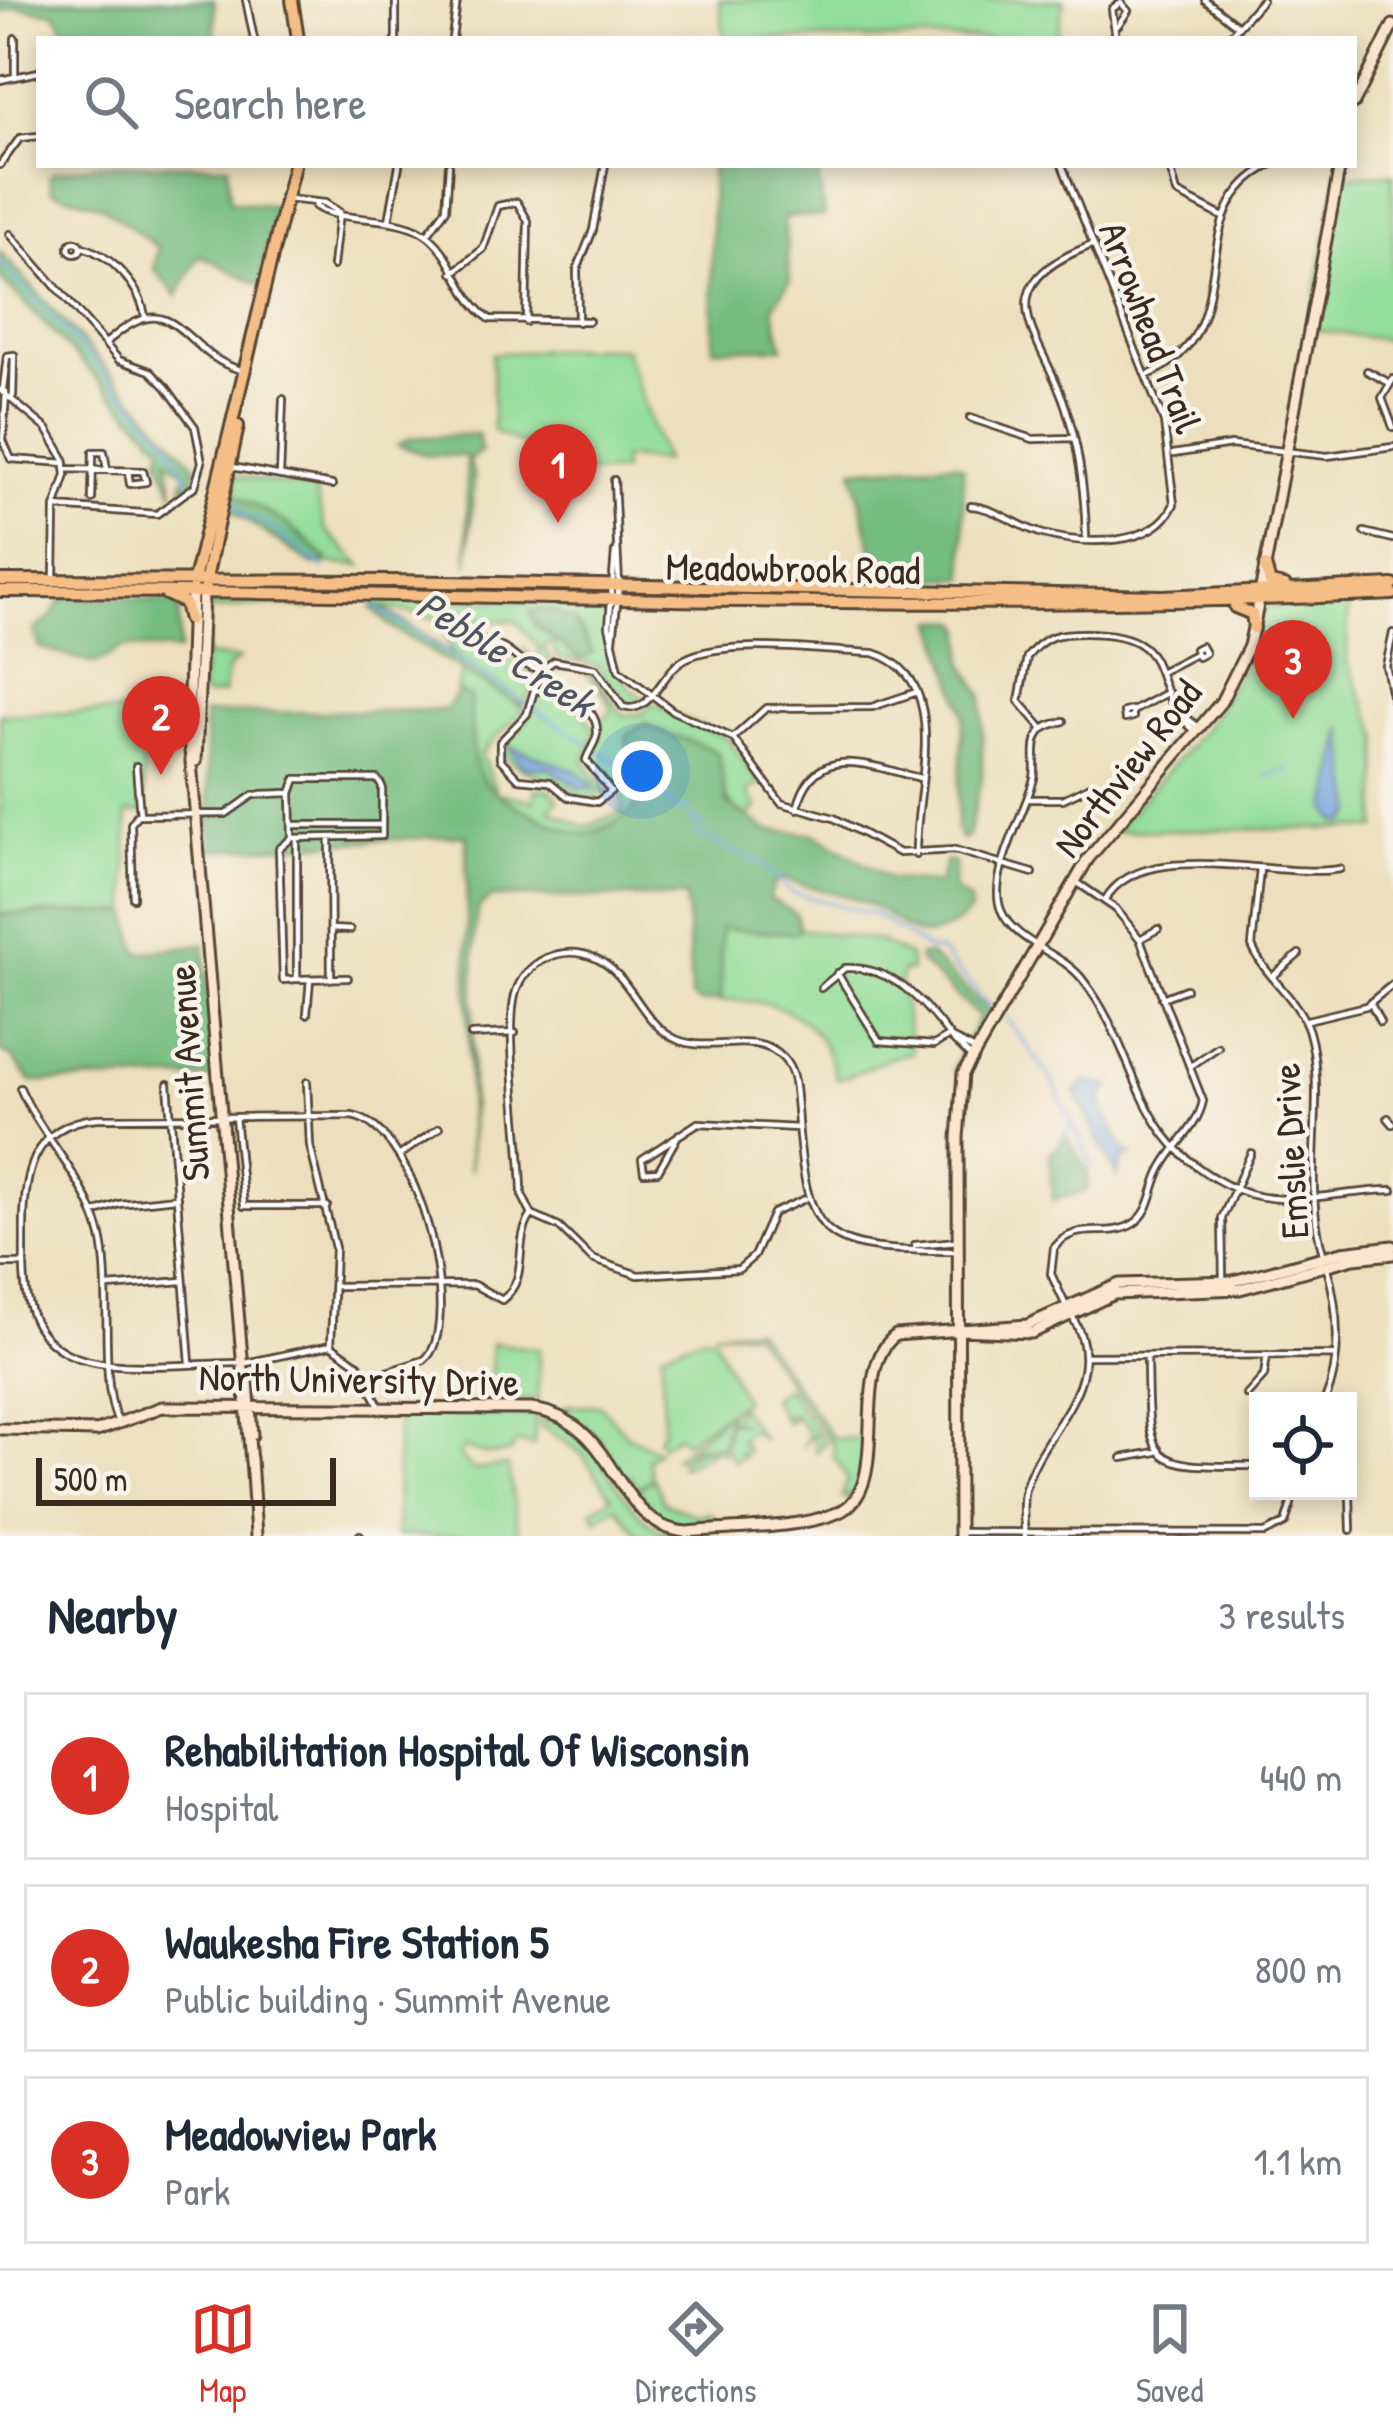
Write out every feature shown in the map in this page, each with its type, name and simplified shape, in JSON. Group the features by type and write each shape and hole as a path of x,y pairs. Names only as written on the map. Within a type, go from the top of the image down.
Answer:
{"main road":[{"path":"292,0 298,36"},
{"name":"Summit Avenue","path":"198,587 293,168"},
{"name":"Summit Avenue","path":"198,587 226,466"},
{"path":"210,551 213,572 234,582"},
{"path":"1264,566 1274,584 1330,588"},
{"path":"0,580 163,592 198,587"},
{"name":"Meadowbrook Road","path":"198,587 234,582 1193,604"},
{"path":"0,591 54,585 198,587"},
{"name":"Meadowbrook Road","path":"198,587 1163,596 1393,589"},
{"name":"Meadowbrook Road","path":"1260,596 1330,588 1393,589"},
{"path":"163,592 185,603 189,620"},
{"path":"1193,604 1260,596"},
{"path":"1193,604 1246,610 1254,628"}],"street":[{"path":"246,0 253,36"},
{"path":"396,0 396,36"},
{"path":"452,36 457,0"},
{"path":"1205,0 1238,26"},
{"path":"1230,36 1262,0"},
{"path":"1116,36 1118,25"},
{"path":"1357,98 1393,25"},
{"path":"14,74 15,38"},
{"path":"0,80 36,72"},
{"path":"1,166 10,145 36,137"},
{"path":"389,221 397,168"},
{"path":"427,235 446,209 449,168"},
{"path":"578,322 578,270 593,230 604,168"},
{"name":"Arrowhead Trail","path":"971,506 1048,535 1136,537 1159,525 1175,500 1171,454 1146,376 1063,168"},
{"path":"1171,168 1177,193 1223,217"},
{"path":"1146,376 1175,361 1198,338 1223,217 1240,188 1267,168"},
{"name":"Northview Road","path":"959,1534 959,1101 973,1053 1075,881 1124,812 1200,731 1231,684 1254,628 1339,168"},
{"path":"286,200 315,206 326,203 339,212 389,221 427,235 484,316 589,322"},
{"path":"453,273 483,249 497,207 517,202 528,221 526,322"},
{"path":"333,266 339,212"},
{"path":"10,234 119,360 150,371 166,387 195,427 202,462 195,486 157,514 55,507"},
{"path":"1086,537 1073,438 1061,395 1032,340 1027,312 1032,289 1045,272 1092,245"},
{"path":"83,247 114,262 141,298 146,316"},
{"path":"105,344 146,316 163,318 187,331 222,363 246,371"},
{"path":"5,392 14,355 7,356 5,392 4,440 11,459 129,469"},
{"path":"1367,371 1391,381 1382,401 1393,427"},
{"path":"5,392 57,441 66,466 55,507 54,585"},
{"path":"280,476 283,399"},
{"path":"970,418 1033,439 1073,438"},
{"path":"1171,454 1231,445 1329,455 1393,447"},
{"path":"92,499 92,454 98,450 106,455 107,469"},
{"path":"202,462 332,485"},
{"path":"614,480 614,640 620,670 651,697 733,738 772,795 797,810 834,818 881,845 916,854 956,850 1033,873"},
{"path":"1364,532 1393,539"},
{"name":"Summit Avenue","path":"198,587 189,620 186,700 256,1536"},
{"name":"Summit Avenue","path":"198,587 198,814"},
{"path":"475,630 479,640 508,646 525,665 540,671"},
{"path":"1393,633 1386,666 1393,701"},
{"path":"1042,729 1019,700 1021,670 1028,656 1050,635 1122,634 1153,656 1172,706 1200,731"},
{"path":"535,691 577,701 595,723 588,765 610,788 610,794 597,802 568,797 550,782 519,779 500,759 499,746 530,709 540,671 559,661 596,668 623,707 635,710 676,664 715,650 874,653 906,671 917,692 927,733 916,854"},
{"path":"1162,671 1196,655"},
{"path":"733,738 766,708 872,707 917,692"},
{"path":"1133,711 1168,692"},
{"path":"1064,721 1042,729 1036,740 1028,799 1003,864 1001,911 1012,927 1072,968 1089,988 1142,1106 1177,1146 1234,1188 1268,1197 1393,1190"},
{"path":"797,810 808,781 826,766 867,764 920,778"},
{"path":"136,766 140,815"},
{"path":"297,979 294,838 288,793 296,779 377,779 380,838 294,838 279,849 279,975 297,979 349,978"},
{"path":"1028,799 1063,799 1090,786"},
{"path":"134,898 131,824 140,815 226,814 267,794 288,793"},
{"path":"292,825 382,825"},
{"path":"330,838 331,979"},
{"path":"1105,900 1120,880 1143,868 1340,869"},
{"name":"Emslie Drive","path":"1260,869 1251,939 1305,1021 1312,1054 1312,1195 1335,1297 1335,1375 1328,1392"},
{"path":"1025,1533 1023,1494 1029,1476 1085,1375 1086,1356 1050,1270 1054,1248 1075,1231 1125,1228 1138,1220 1203,1105 1140,939 1105,900 1075,881"},
{"path":"279,926 297,927"},
{"path":"331,929 350,929"},
{"path":"1140,939 1158,929"},
{"path":"805,1198 773,1213 750,1261 726,1273 619,1272 586,1256 560,1227 532,1215 522,1195 515,1033 517,988 530,969 556,954 587,954 609,966 673,1038 694,1045 761,1045 780,1055 794,1079 805,1198 817,1220 842,1240 864,1246 959,1246"},
{"path":"1272,977 1299,954"},
{"path":"821,988 844,968 880,969 926,1005 950,1037 973,1053"},
{"path":"837,973 879,1041 934,1045 950,1037"},
{"path":"307,1014 310,979"},
{"path":"1305,1021 1371,1004 1393,984"},
{"path":"1162,998 1186,989"},
{"path":"1371,1004 1380,1022"},
{"path":"471,1035 515,1033"},
{"path":"1191,1066 1218,1047"},
{"path":"307,1082 307,1116 327,1206 335,1286 331,1346"},
{"path":"168,1084 190,1363"},
{"path":"21,1090 94,1213 108,1287 111,1406 119,1423"},
{"path":"368,1378 431,1354 436,1286 429,1228 386,1132 369,1121 307,1116 88,1118 48,1137 25,1177 23,1264 28,1306 44,1336 77,1358 110,1363 244,1363 331,1346 350,1356 368,1378 381,1410"},
{"path":"235,1117 244,1206 327,1206"},
{"path":"680,1134 658,1172 644,1172 642,1160 680,1134 715,1120 763,1130 798,1128"},
{"path":"400,1155 440,1128"},
{"path":"1223,1286 1222,1224 1251,1154"},
{"path":"94,1213 119,1204 177,1198"},
{"path":"335,1286 474,1285 505,1298 518,1281 521,1235 532,1215"},
{"name":"North University Drive","path":"0,1429 97,1431 153,1408 526,1409 567,1419 597,1442 644,1515 668,1530 814,1518 846,1509 861,1490 876,1366 885,1344 907,1331 1040,1331 1102,1293 1223,1286 1393,1250"},
{"path":"0,1264 23,1264"},
{"path":"108,1287 184,1281"},
{"path":"1147,1355 1149,1435 1156,1452 1181,1466 1249,1466"},
{"path":"1247,1395 1264,1376 1268,1355"},
{"path":"1086,1356 1336,1355"},
{"path":"1122,1458 1156,1452"},
{"path":"1291,1536 1286,1523 1292,1500"},
{"path":"1350,1500 1351,1530"},
{"path":"814,1518 814,1536"},
{"path":"959,1534 1265,1533 1286,1523"}],"green space":[{"path":"0,0 214,0 215,36 65,29 55,13 17,7 0,13"},
{"path":"719,0 1064,0 1058,36 725,36"},
{"path":"228,168 230,201 275,206 260,285 200,255 177,296 154,269 158,248 102,206 52,191 49,176 54,172"},
{"path":"711,168 817,168 824,216 784,217 790,281 773,307 783,348 713,348"},
{"path":"1393,174 1393,341 1309,329 1338,176"},
{"path":"0,252 196,466 194,485 182,486 186,473 168,459 174,494 159,459 163,447 0,278"},
{"path":"625,349 664,461 623,458 622,472 584,473 493,431 492,354"},
{"path":"478,434 481,452 469,460 474,477 468,566 466,456 427,455 398,445 411,438"},
{"path":"955,463 963,467 965,578 889,579 877,572 853,469"},
{"path":"236,476 315,490 325,529 362,566 324,563 326,559 301,535 235,494"},
{"path":"232,493 285,522 327,559 313,565 230,509"},
{"path":"64,595 179,602 179,651 123,647 96,664 40,648 34,630 52,617"},
{"path":"241,596 301,598 308,609 278,604 209,610 206,656 239,659 228,668 223,694 206,696 201,693 206,603"},
{"path":"373,596 605,604 613,656 622,679 643,698 638,705 626,703 596,665 556,657 553,642 543,647 551,659 539,667 528,665 523,647 533,659 541,651 516,621 477,620 474,639 534,675 525,705 481,755 497,793 534,801 536,789 548,789 558,799 550,810 585,827 622,812 622,795 590,759 601,737 599,723 612,711 609,703 593,679 577,669 544,675 558,663 592,672 623,715 644,713 652,703 728,739 760,784 747,792 757,808 746,819 725,795 721,764 645,723 641,802 623,819 585,835 509,802 494,791 484,781 477,770 470,698 456,690 463,671 522,707 452,653 440,619 373,605","holes":["552,609 579,626 589,645 571,651 535,625 530,612"]},
{"path":"1348,599 1347,662 1380,737 1377,828 1114,831 1220,705 1265,607"},
{"path":"378,605 518,698 522,707 394,629 372,608"},
{"path":"545,609 573,620 593,653 580,659 535,625 530,611"},
{"path":"935,621 959,621 964,627 964,664 983,696 982,776 968,836 962,840 956,829 964,714"},
{"path":"458,692 470,697 474,756 484,781 510,802 557,826 585,835 594,833 636,806 644,788 634,779 626,737 645,723 718,753 727,803 767,830 815,834 890,879 938,884 946,861 955,863 953,890 970,901 970,912 951,927 922,935 856,899 783,879 775,883 769,898 796,914 800,929 793,933 721,929 721,1000 699,1003 691,997 686,897 492,897 479,907 475,924 470,1171 466,835 212,850 204,714 445,710"},
{"path":"538,694 578,705 595,731 584,763 608,792 586,800 503,756 503,742 522,726"},
{"path":"155,712 155,755 144,756 144,812 127,813 128,912 0,914 0,714"},
{"path":"128,912 139,953 204,944 215,1078 31,1082 13,1058 0,1051 0,915"},
{"path":"720,929 793,933 800,929 880,941 909,957 911,971 902,971 900,982 912,1053 836,1079 821,1041 796,1016 762,1003 720,1001"},
{"path":"929,955 991,1013 958,1076 953,1069 979,1017 920,962 919,956"},
{"path":"1066,1137 1088,1171 1087,1191 1052,1200 1050,1153"},
{"path":"755,1328 833,1438 865,1439 860,1482 847,1503 848,1496 842,1498 847,1478 833,1456 834,1447 753,1332 712,1332"},
{"path":"703,1335 713,1337 744,1400 684,1442 677,1435 662,1445 657,1439 663,1429 662,1352"},
{"path":"492,1343 539,1349 538,1400 490,1400"},
{"path":"786,1387 825,1443 816,1452 813,1435 801,1447 809,1435 796,1417 787,1423 782,1417 787,1421 793,1415 781,1415 771,1398"},
{"path":"600,1405 627,1435 658,1451 648,1459 652,1478 638,1487 629,1475 633,1489 599,1437 561,1411 568,1411 565,1406"},
{"path":"739,1406 763,1440 752,1430 740,1438 747,1451 743,1456 738,1450 741,1457 734,1462 724,1447 728,1422 744,1424 729,1420"},
{"path":"728,1413 722,1445 694,1447 684,1457 700,1448 720,1447 723,1455 718,1448 681,1467 681,1459 674,1458"},
{"path":"397,1414 537,1415 533,1446 517,1442 509,1453 489,1455 464,1448 458,1455 473,1470 508,1466 519,1536 397,1536"},
{"path":"544,1416 586,1443 639,1514 677,1536 640,1536 616,1506 597,1519 592,1510 612,1497 581,1453 541,1426"},
{"path":"654,1479 663,1502 698,1516 708,1512 716,1519 701,1522 716,1525 679,1525 650,1511 634,1491 655,1513 639,1488"}],"water":[{"path":"1343,726 1355,812 1346,823 1337,822 1328,809"},
{"path":"507,745 577,771 597,788 581,788 548,768 523,767"},
{"path":"1086,1082 1111,1086 1100,1099 1124,1151 1132,1155 1123,1158 1117,1176 1075,1092"}],"waterway":[{"name":"Pebble Creek","path":"0,262 169,442 189,481"},
{"name":"Pebble Creek","path":"230,497 248,519 260,520 324,568"},
{"name":"Pebble Creek","path":"373,605 632,772 634,782 648,784 644,794 661,793 677,811 687,807 692,822 701,821 697,834 764,865 790,892 876,915 929,950 940,951 990,1007"},
{"path":"1267,776 1288,769"},
{"name":"Pebble Creek","path":"1005,1016 1052,1080 1092,1165"},
{"path":"1062,1138 1071,1126"}],"place":[{"name":"Rehabilitation Hospital Of Wisconsin","path":"558,523"},
{"name":"Meadowview Park","path":"1293,719"},
{"name":"Waukesha Fire Station 5","path":"161,775"}]}
